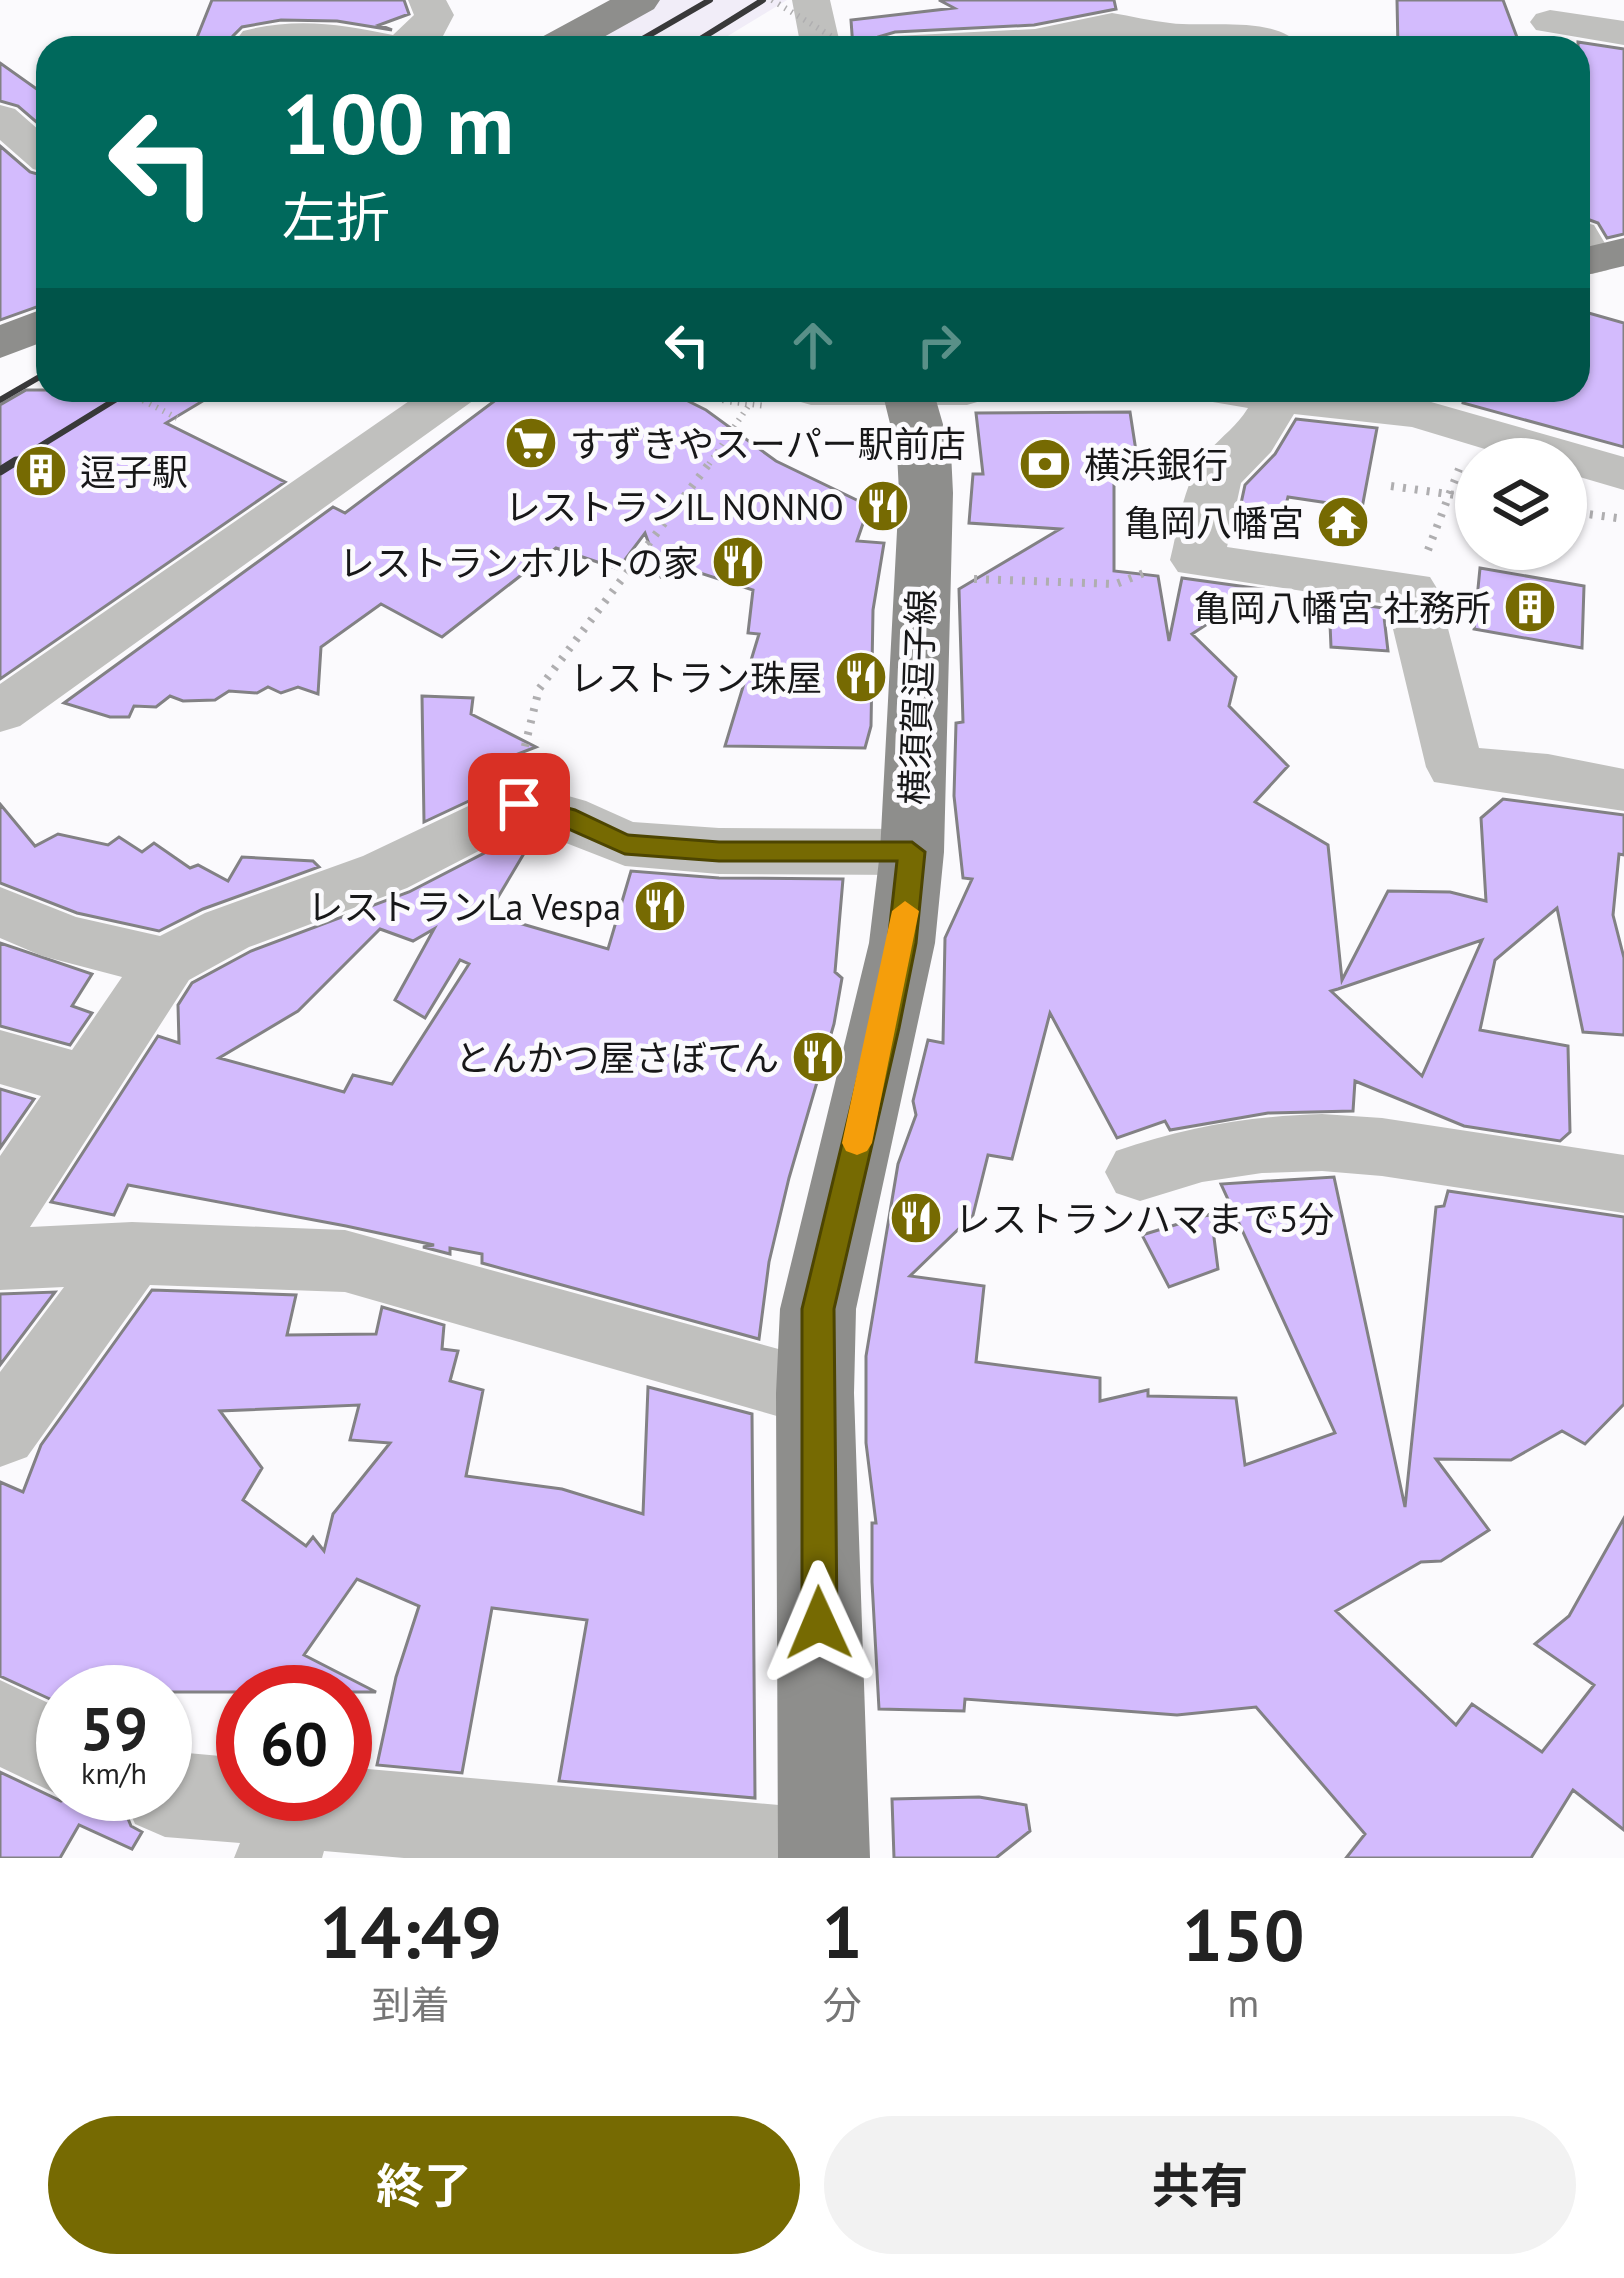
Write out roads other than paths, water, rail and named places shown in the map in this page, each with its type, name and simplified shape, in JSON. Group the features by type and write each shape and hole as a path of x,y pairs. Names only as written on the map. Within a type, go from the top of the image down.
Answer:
{"main road":[{"path":"575,36 640,0"},
{"path":"0,343 36,327"},
{"name":"横須賀逗子線","path":"824,1855 815,1394 818,1309 898,964 912,852 924,452 911,402"}],"street":[{"path":"417,36 429,28 434,15 427,0"},
{"path":"812,0 819,36"},
{"path":"1129,36 1216,0"},
{"path":"1546,23 1624,33"},
{"path":"1051,36 1094,25 1175,36 1243,36"},
{"path":"285,36 322,32 341,36"},
{"path":"0,118 36,150"},
{"path":"0,712 440,402"},
{"path":"1276,402 1253,441 1228,461 1215,483 1197,560 1411,590 1455,767 1548,775 1624,790"},
{"path":"1322,402 1417,413 1624,474"},
{"path":"1505,437 1518,402"},
{"path":"0,1214 166,962 227,930 385,872 519,804 566,817 625,844 719,851 912,852"},
{"path":"0,911 64,940 166,962"},
{"path":"0,1057 87,1082"},
{"path":"1140,1172 1188,1154 1298,1139 1405,1147 1624,1184"},
{"path":"0,1259 132,1253 345,1262 815,1394"},
{"path":"0,1432 132,1253"},
{"path":"0,1722 36,1741"},
{"path":"192,1802 288,1831 824,1855"}],"railway":[{"path":"648,36 710,0"},
{"path":"705,36 763,0"},
{"path":"0,400 36,379"},
{"path":"11,464 112,402"},
{"path":"0,471 16,461"}],"place":[{"name":"すずきやスーパー駅前店","path":"531,443"},
{"name":"横浜銀行","path":"1045,464"},
{"name":"逗子駅","path":"41,471"},
{"name":"レストランIL NONNO","path":"883,506"},
{"name":"亀岡八幡宮","path":"1343,522"},
{"name":"レストランホルトの家","path":"738,562"},
{"name":"亀岡八幡宮 社務所","path":"1530,607"},
{"name":"レストラン珠屋","path":"861,677"},
{"name":"レストランLa Vespa","path":"660,906"},
{"name":"とんかつ屋さぼてん","path":"818,1057"},
{"name":"レストランハマまで5分","path":"916,1218"}]}
